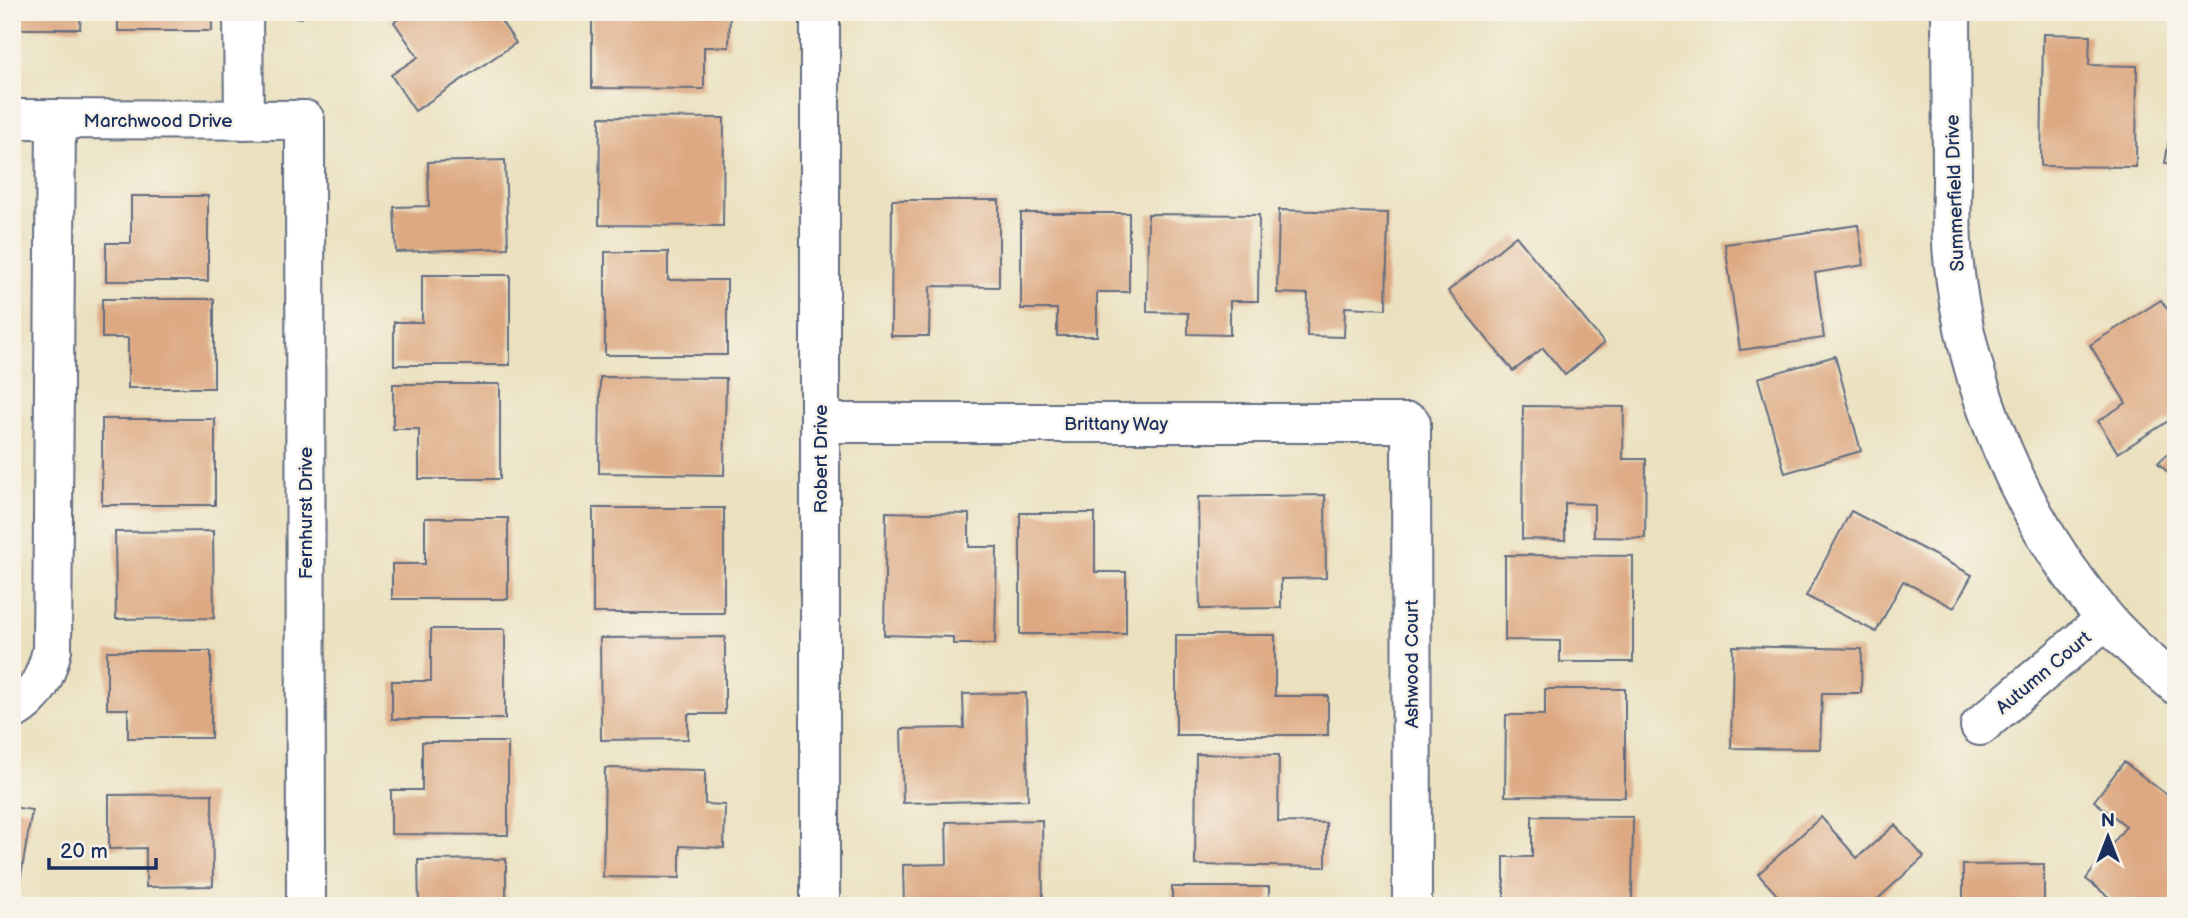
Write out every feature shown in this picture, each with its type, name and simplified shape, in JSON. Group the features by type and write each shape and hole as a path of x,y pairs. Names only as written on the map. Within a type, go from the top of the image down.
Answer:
{"street":[{"path":"243,12 244,120"},
{"name":"Robert Drive","path":"820,12 820,906"},
{"name":"Summerfield Drive","path":"1951,12 1953,255 1960,310 1989,420 2011,472 2056,551 2106,619 2131,646 2176,685"},
{"name":"Marchwood Drive","path":"12,119 304,120"},
{"path":"12,711 33,696 46,674 52,650 56,120"},
{"name":"Fernhurst Drive","path":"304,120 306,906"},
{"name":"Brittany Way","path":"820,423 1411,423"},
{"name":"Ashwood Court","path":"1411,423 1412,906"},
{"name":"Autumn Court","path":"1980,726 2106,619"}],"building":[{"path":"12,12 81,12 80,29 12,29"},
{"path":"118,12 212,12 212,31 118,31"},
{"path":"263,12 303,12 302,18"},
{"path":"408,12 495,12 516,43 415,111 391,75 418,57 394,22"},
{"path":"592,12 730,12 729,47 704,47 704,89 592,88"},
{"path":"2043,34 2090,35 2089,65 2137,66 2136,167 2041,166"},
{"path":"2176,112 2176,165 2165,163"},
{"path":"600,117 724,118 723,226 599,225"},
{"path":"505,160 508,248 396,252 394,207 429,206 428,162"},
{"path":"131,196 208,196 208,281 106,281 106,243 131,243"},
{"path":"892,200 999,200 999,287 930,286 929,336 891,336"},
{"path":"1279,210 1388,213 1386,309 1345,307 1344,337 1307,336 1308,294 1277,293"},
{"path":"1021,213 1129,213 1129,292 1097,292 1097,336 1057,336 1057,309 1021,309"},
{"path":"1148,214 1259,215 1258,301 1230,301 1230,335 1188,334 1188,313 1147,312"},
{"path":"1858,225 1864,265 1815,273 1824,338 1740,350 1725,244"},
{"path":"1516,236 1604,343 1565,375 1543,348 1513,371 1448,291"},
{"path":"605,252 668,252 668,280 727,280 727,355 605,355"},
{"path":"422,275 510,275 510,365 394,365 394,322 422,322"},
{"path":"102,299 214,299 214,388 128,388 128,338 102,338"},
{"path":"2161,300 2176,322 2176,416 2118,453 2098,421 2126,403 2090,345"},
{"path":"1835,356 1861,451 1785,473 1758,378"},
{"path":"600,377 726,378 724,475 599,473"},
{"path":"393,384 500,384 500,479 419,479 419,429 393,429"},
{"path":"1523,406 1624,407 1623,459 1646,459 1645,538 1594,537 1594,504 1565,503 1565,540 1522,539"},
{"path":"102,419 215,419 215,505 102,505"},
{"path":"2176,445 2176,480 2158,463"},
{"path":"1325,495 1326,578 1281,579 1281,608 1200,609 1198,497"},
{"path":"593,508 724,508 724,613 593,613"},
{"path":"1851,511 1972,575 1954,608 1903,581 1876,632 1806,596"},
{"path":"886,512 969,514 969,547 997,547 995,644 953,644 953,637 884,635"},
{"path":"1020,513 1095,513 1095,572 1126,572 1126,634 1020,634"},
{"path":"425,518 508,518 508,599 392,599 392,564 425,564"},
{"path":"213,531 214,618 116,619 115,532"},
{"path":"1505,555 1633,556 1633,662 1560,662 1560,641 1505,640"},
{"path":"431,629 505,629 505,719 392,719 392,681 431,681"},
{"path":"1176,635 1275,635 1275,696 1328,696 1328,735 1176,735"},
{"path":"725,637 725,714 688,714 688,739 601,740 600,638"},
{"path":"1733,646 1862,649 1861,693 1822,693 1820,749 1731,748"},
{"path":"107,651 211,651 211,738 128,738 128,709 107,709"},
{"path":"1545,689 1625,689 1625,797 1505,796 1506,715 1545,715"},
{"path":"1026,693 1028,800 903,803 901,729 964,728 963,694"},
{"path":"422,742 508,742 508,835 391,834 391,790 422,790"},
{"path":"1196,754 1279,755 1278,822 1326,823 1326,867 1195,865"},
{"path":"2124,762 2176,802 2176,902 2173,906 2152,906 2148,903 2146,906 2120,906 2086,879 2126,826 2094,801"},
{"path":"605,768 705,770 705,804 725,805 724,848 680,846 680,878 603,877"},
{"path":"212,794 213,886 146,887 146,848 109,849 109,795"},
{"path":"12,807 32,810 19,887 12,886"},
{"path":"1532,816 1633,817 1632,906 1504,906 1504,857 1532,857"},
{"path":"1821,817 1857,858 1895,825 1924,857 1870,906 1787,906 1758,874"},
{"path":"1042,820 1043,906 904,906 903,865 947,864 946,822"},
{"path":"506,859 506,906 419,906 418,860"},
{"path":"2044,864 2044,906 1963,906 1963,865"},
{"path":"1172,887 1269,887 1269,906 1172,906"}]}
